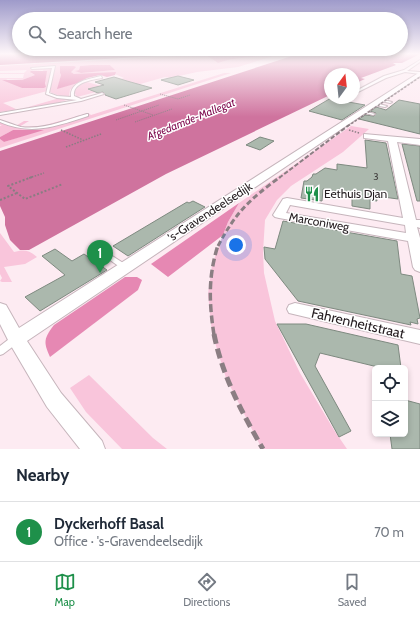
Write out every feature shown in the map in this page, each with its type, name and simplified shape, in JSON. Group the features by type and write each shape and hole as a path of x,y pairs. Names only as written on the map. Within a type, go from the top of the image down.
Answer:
{"street":[{"name":"'s-Gravendeelsedijk","path":"16,339 378,106 419,75"},
{"path":"367,136 420,142"},
{"path":"392,139 415,224 413,238 420,267"},
{"name":"Marconiweg","path":"413,238 279,215 287,202 415,224"},
{"path":"0,309 44,386 75,429 94,449"},
{"name":"Fahrenheitstraat","path":"295,309 420,336"}],"lane":[{"path":"52,75 47,93 57,97 76,98 81,100"},
{"path":"360,91 392,75"},
{"path":"76,98 73,97 73,88 81,82 101,77"},
{"path":"0,114 81,100 102,94"},
{"path":"0,121 14,128 42,129 87,115"},
{"path":"98,249 126,268"},
{"name":"'s-Gravendeelsedijk","path":"0,351 16,339"}],"path":[{"path":"160,94 178,99 190,95"},
{"path":"116,120 159,105"},
{"path":"124,106 154,115"},
{"path":"135,122 172,109"},
{"path":"60,130 84,140"},
{"path":"66,147 101,134"},
{"path":"44,173 8,186 25,199 63,184"},
{"path":"0,200 16,193"}],"shaded area":[{"path":"24,75 35,75 22,80 6,79 22,88 46,87 44,75 61,75 58,88 78,83 70,90 69,96 72,98 58,103 24,108 63,97 47,91 3,103 17,109 0,112 0,78 23,78"},
{"path":"35,75 46,75 46,87 22,88 2,80 22,80"},
{"path":"61,75 115,75 107,77 100,75 87,78 78,83 57,89"},
{"path":"117,75 184,75 170,78 165,77 119,90 120,79 124,78"},
{"path":"218,75 225,75 0,148 0,139 4,142 41,130 13,130 0,137 0,126 2,126 0,125 0,120 14,127 24,121 29,121 19,127 42,126 88,113 91,115"},
{"path":"85,82 101,86 88,90 96,92 77,97 74,92 76,88"},
{"path":"351,126 369,129 343,152 291,186 277,200 265,220 263,252 264,273 275,321 300,373 347,449 262,449 226,378 212,333 208,294 212,265 228,222 239,203"},
{"path":"13,130 44,130 4,142 0,139 0,137"},
{"path":"239,203 228,222 223,235 168,277 151,264"},
{"path":"0,233 14,252 26,251 37,257 25,264 4,267 12,282 0,281 2,278 0,274"},
{"path":"125,277 137,277 142,280 138,290 50,357 46,348 46,337 54,325"},
{"path":"89,375 153,438 167,449 122,449 86,412 70,388"}],"water":[{"name":"Afgedamde-Mallegat","path":"234,75 324,75 324,98 166,174 29,250 20,250 10,240 5,225 5,217 0,206 0,151"},
{"path":"360,75 369,75 361,78 365,79 360,81"}],"building":[{"path":"178,76 194,80 178,85 161,80"},
{"path":"114,77 152,88 116,99 105,95 103,92 98,93 88,89 104,85 95,82"},
{"path":"399,100 420,104 420,134 359,119 365,115 374,116 376,113 370,111 376,107 386,110"},
{"path":"324,102 324,104 365,105 342,120 309,111"},
{"path":"260,137 274,141 260,150 246,145"},
{"path":"365,140 386,143 398,199 376,196 377,201 370,200 370,209 352,206 352,193 323,189 322,201 301,198 304,181 307,181 313,174 316,174 325,168 337,170 337,164 367,168"},
{"path":"402,144 420,146 420,201 417,201"},
{"path":"193,201 205,207 128,256 113,246 187,202 189,203"},
{"path":"283,221 397,241 401,274 412,276 420,318 417,319 418,324 410,322 411,325 298,301 265,259 264,247 275,249"},
{"path":"55,249 72,261 84,254 107,270 40,311 25,297 65,275 42,256"},
{"path":"277,324 306,324 398,345 401,365 372,366 320,353 315,366 351,431 339,437"},
{"path":"408,401 420,404 420,449 392,449 390,437 408,437"}],"railway":[{"path":"348,126 420,77"},
{"path":"279,178 349,125"},
{"path":"218,246 231,224 244,207 280,177"},
{"path":"214,335 210,290 212,268 218,245"},
{"path":"214,334 227,379 263,449"}],"place":[{"name":"Eethuis Djan","path":"312,194"},
{"name":"Dyckerhoff Basal","path":"100,273"}]}
